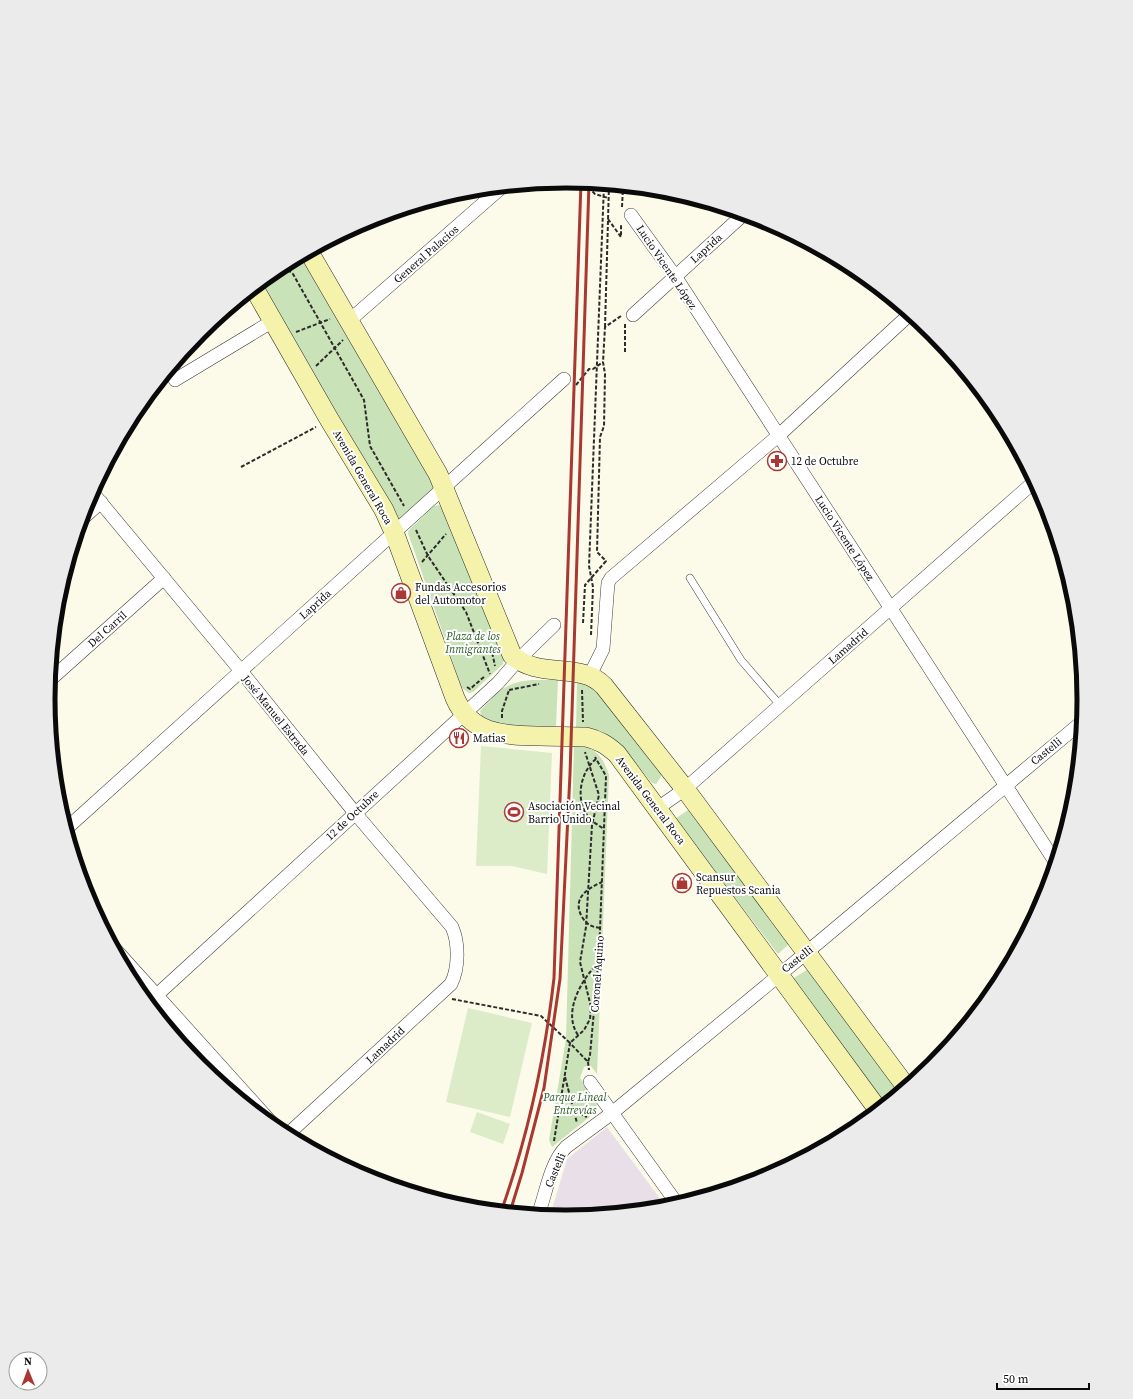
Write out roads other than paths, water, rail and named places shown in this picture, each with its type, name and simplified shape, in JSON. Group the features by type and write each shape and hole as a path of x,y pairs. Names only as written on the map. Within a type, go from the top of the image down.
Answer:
{"main road":[{"path":"311,257 345,332 445,488 509,648 518,660 529,666 545,670 590,676 604,686 685,789 904,1084"},
{"name":"Avenida General Roca","path":"257,293 329,419 384,510 402,533 455,698 463,714 483,729 497,734 586,737 597,739 617,754 658,808 875,1107"}],"street":[{"name":"General Palacios","path":"345,332 496,193"},
{"name":"Lucio Vicente López","path":"631,215 675,276 1053,858"},
{"name":"Laprida","path":"628,316 739,218"},
{"path":"590,676 603,649 608,583 611,578 778,436 906,317"},
{"path":"175,380 273,321"},
{"name":"Laprida","path":"71,825 241,671 402,533 408,513 445,488 569,383"},
{"name":"Lamadrid","path":"658,808 685,789 1030,485"},
{"name":"José Manuel Estrada","path":"97,497 241,671 355,813 452,927 456,941"},
{"path":"91,511 101,502"},
{"name":"Del Carril","path":"56,675 164,578"},
{"name":"12 de Octubre","path":"152,999 498,683 518,660 554,625"},
{"name":"Castelli","path":"540,1210 560,1153 580,1136 612,1113 1077,726"},
{"name":"Lamadrid","path":"291,1130 451,984 456,972 456,941"},
{"path":"152,1000 250,1101"},
{"path":"590,1082 674,1199"}],"lane":[{"path":"690,578 741,660 780,705"}],"railway":[{"path":"503,1207 511,1183 534,1096 546,1037 554,978 581,188"},
{"path":"511,1208 544,1088 560,979 570,774 589,189"}],"place":[{"name":"12 de Octubre","path":"777,461"},
{"name":"Fundas Accesorios del Automotor","path":"401,593"},
{"name":"Matias","path":"459,738"},
{"name":"Asociación Vecinal Barrio Unido","path":"514,812"},
{"name":"Scansur Repuestos Scania","path":"682,883"}],"park label":[{"name":"Plaza de los Inmigrantes","path":"473,642"},
{"name":"Parque Lineal Entrevías","path":"575,1103"}]}
